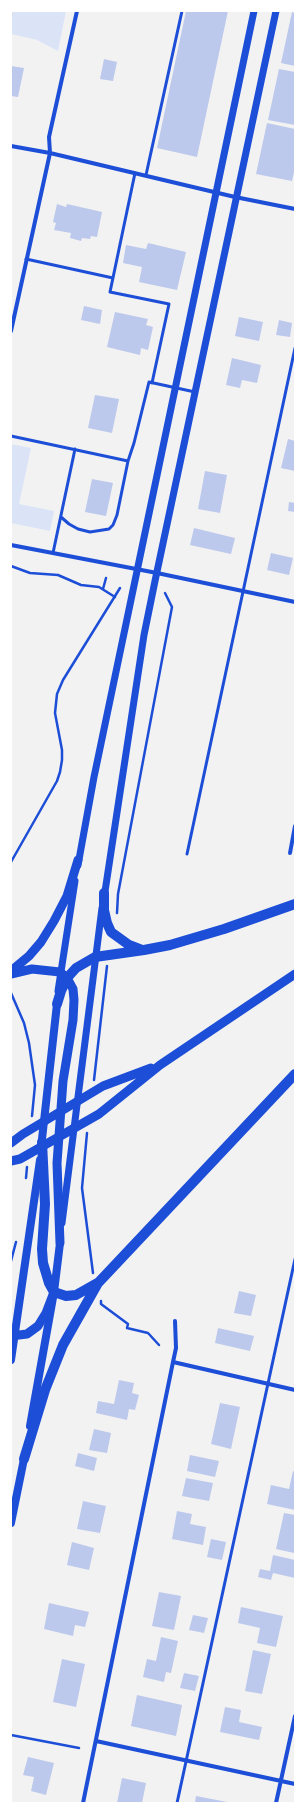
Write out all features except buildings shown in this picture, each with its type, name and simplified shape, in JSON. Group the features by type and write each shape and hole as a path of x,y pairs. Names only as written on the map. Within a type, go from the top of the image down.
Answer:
{"highway":[{"path":"11,971 29,956 41,942 54,921 67,896 78,860"},
{"path":"104,893 104,910 107,923 112,932 129,945 144,950"},
{"path":"11,974 32,970 64,975 95,957 170,945 224,930 295,904"},
{"path":"15,1160 99,1114 160,1065 295,974"},
{"path":"57,1004 64,975"},
{"path":"60,1243 57,1163 63,1081 74,1000 73,989 64,975"},
{"path":"11,1143 23,1134 103,1086 160,1065"},
{"path":"24,1459 45,1390 63,1345 99,1282 295,1074"},
{"path":"42,1142 45,1204 42,1249 47,1279 54,1292 66,1296 76,1295 99,1282"},
{"path":"13,1336 27,1334 38,1326 46,1313 54,1292"}],"main road":[{"path":"11,1360 13,1336 42,1142 57,1004"},
{"path":"11,1524 54,1292 60,1243"}],"street":[{"path":"11,331 50,153 49,137 76,11"},
{"path":"64,975 78,860 94,777 254,11"},
{"path":"60,1243 95,957 144,635 194,392 276,11"},
{"path":"11,146 50,153 236,197 295,209"},
{"path":"11,545 157,573 295,602"},
{"path":"290,853 295,826"},
{"path":"83,1803 176,1348 175,1321"},
{"path":"173,1362 295,1390"},
{"path":"276,1803 295,1716"},
{"path":"96,1741 295,1784"}],"lane":[{"path":"146,175 182,11"},
{"path":"61,517 68,524 78,529 90,532 109,529 113,525 117,515 128,461 150,382 152,383 169,304 110,292 135,173"},
{"path":"26,259 113,278"},
{"path":"187,854 295,348"},
{"path":"152,383 194,392"},
{"path":"11,436 128,461"},
{"path":"53,553 75,449"},
{"path":"177,1803 295,1259"}],"path":[{"path":"11,566 36,574 58,575 78,584 103,589 115,598"},
{"path":"103,589 106,578"},
{"path":"11,862 57,781 60,772 62,750 55,713 57,694 63,680 120,588"},
{"path":"118,919 116,905 172,607 165,593"},
{"path":"103,1297 101,1304 128,1324 127,1328 148,1332 159,1345"},
{"path":"11,1735 79,1748"}],"shaded area":[{"path":"11,11 66,11 58,51 37,40 11,34"},
{"path":"11,444 31,448 19,504 54,511 50,531 11,523"}]}
